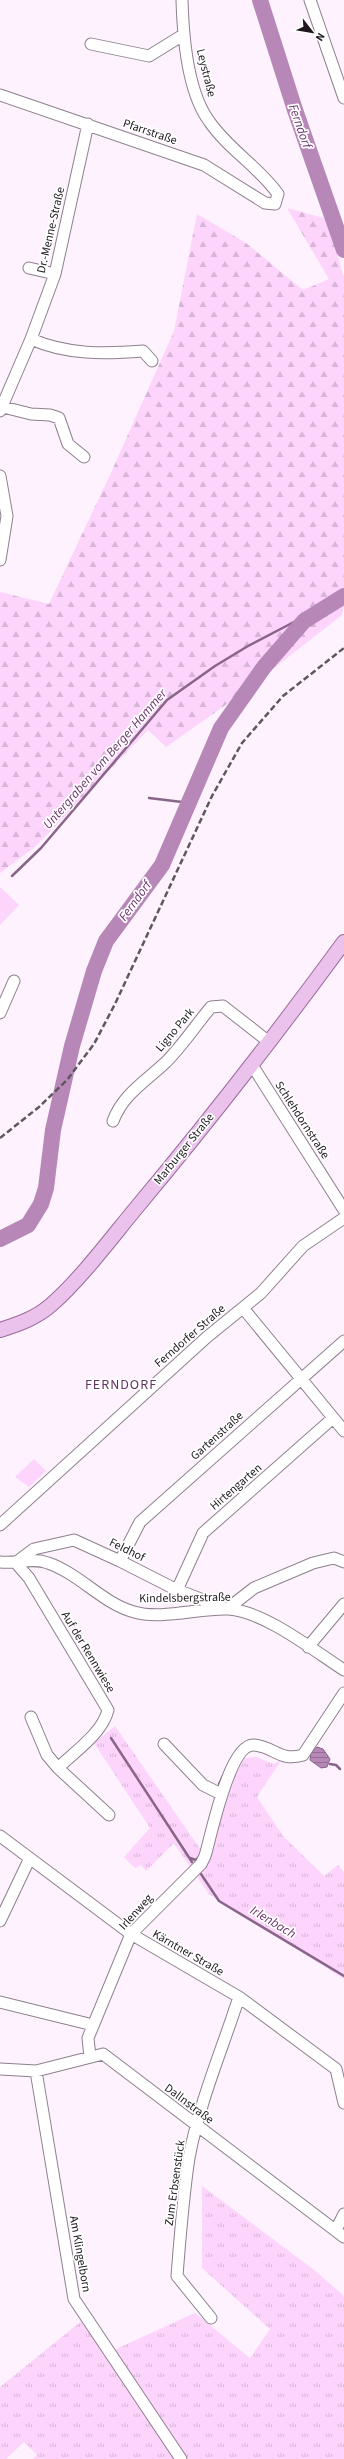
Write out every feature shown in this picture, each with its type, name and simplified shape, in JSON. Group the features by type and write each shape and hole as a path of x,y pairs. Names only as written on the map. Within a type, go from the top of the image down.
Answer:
{"main road":[{"name":"Marburger Straße","path":"0,1330 36,1316 52,1304 69,1287 153,1188 252,1065 344,942"}],"street":[{"name":"Leystraße","path":"182,0 183,35 196,95 208,121 269,182 278,194"},
{"path":"310,0 344,98"},
{"path":"91,44 149,56 183,35"},
{"name":"Pfarrstraße","path":"0,96 88,124 204,165 264,203 275,204 278,194"},
{"name":"Dr.-Menne-Straße","path":"1,409 31,339 55,274 88,124"},
{"path":"29,268 55,274"},
{"path":"31,339 50,348 101,354 143,351 152,361"},
{"path":"1,409 30,414 50,415 59,418 68,444 84,457"},
{"path":"0,476 7,516 0,560"},
{"path":"0,1013 14,981"},
{"name":"Ligno Park","path":"113,1121 118,1109 135,1087 166,1062 211,1007 223,1006 269,1042"},
{"name":"Schlehdornstraße","path":"252,1065 344,1210"},
{"name":"Ferndorfer Straße","path":"0,1525 206,1337 261,1293 303,1246 344,1218"},
{"path":"243,1308 344,1431"},
{"name":"Gartenstraße","path":"120,1561 140,1522 344,1341"},
{"name":"Hirtengarten","path":"177,1590 203,1533 333,1418"},
{"name":"Feldhof","path":"16,1563 34,1549 74,1540 177,1590 227,1609"},
{"path":"227,1609 254,1588 300,1568 334,1558 344,1562"},
{"name":"Kindelsbergstraße","path":"0,1562 16,1563 33,1560 47,1562 73,1574 117,1605 135,1612 154,1614 227,1609 254,1614 344,1670"},
{"name":"Auf der Rennwiese","path":"16,1563 32,1584 108,1710 106,1720 95,1733 58,1768"},
{"path":"308,1647 344,1604"},
{"name":"Irlenweg","path":"90,2057 88,2038 131,1934 201,1864 209,1843 221,1794 239,1755 246,1747 253,1745 290,1759 303,1755 344,1693"},
{"path":"31,1717 35,1731 47,1755 58,1768 109,1815"},
{"path":"164,1744 203,1785 221,1794"},
{"name":"Kärntner Straße","path":"0,1836 29,1860 131,1934 239,1997 336,2069 344,2103"},
{"path":"0,1921 29,1860"},
{"name":"Zum Erbsenstück","path":"211,2318 177,2276 189,2158 197,2127 239,1997"},
{"path":"0,2002 93,2026"},
{"name":"Dallnstraße","path":"0,2069 36,2072 103,2054 197,2127 340,2234"},
{"name":"Am Klingelborn","path":"36,2072 74,2299 181,2459"},
{"path":"340,2234 344,2214"}],"green space":[{"path":"287,208 327,219 344,278 344,606 342,615 237,697 166,747 148,730 36,846 0,873 0,592 49,604 110,475 174,331 197,214 246,243 303,290 329,279"},
{"path":"0,887 19,905 0,925"},
{"path":"34,1459 46,1471 29,1487 15,1477"},
{"path":"115,1726 203,1853 191,1868 174,1843 146,1871 141,1865 135,1868 124,1857 150,1828 94,1743"},
{"path":"256,1757 274,1764 282,1759 257,1797 283,1836 324,1876 338,1865 344,1872 344,1979 209,1894 196,1875 225,1791 242,1758"},
{"path":"202,2186 313,2269 344,2296 344,2459 33,2459 37,2455 24,2442 6,2459 0,2459 0,2387 89,2315 114,2350 195,2313 250,2358 270,2329 202,2268"}],"shaded area":[{"path":"317,1747 323,1749 330,1759 327,1767 321,1768 310,1760 311,1752"}],"waterway":[{"name":"Ferndorf","path":"260,0 295,110 344,250"},
{"name":"Ferndorf","path":"0,1239 28,1225 41,1204 46,1188 53,1130 72,1046 94,971 106,941 162,865 221,728 264,667 304,621 344,596"},
{"name":"Untergraben vom Berger Hammer","path":"12,876 41,848 167,700 215,666 248,646 294,622 304,621"},
{"path":"149,798 182,802 192,798"},
{"name":"Irlenbach","path":"111,1738 192,1862"},
{"path":"330,1764 336,1765 340,1769"},
{"path":"219,1784 224,1774"},
{"name":"Irlenbach","path":"190,1858 196,1860 198,1858"},
{"name":"Irlenbach","path":"201,1874 219,1901 344,1976"}],"railway":[{"path":"0,1138 39,1107 67,1080 94,1044 115,1004 212,796 242,743 283,696 344,648"}],"district":[{"name":"FERNDORF","path":"121,1385"}]}
